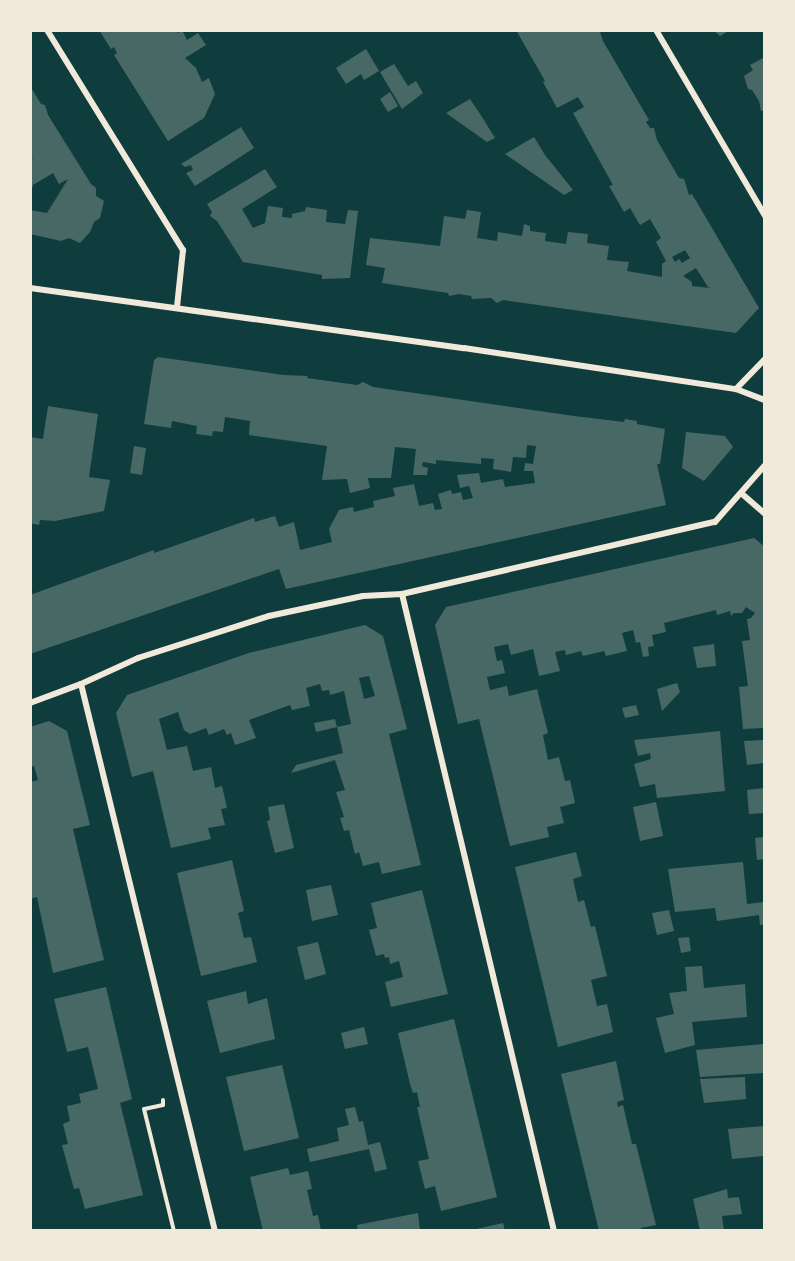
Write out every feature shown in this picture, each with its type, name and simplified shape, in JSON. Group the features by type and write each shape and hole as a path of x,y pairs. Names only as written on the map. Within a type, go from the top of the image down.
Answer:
{"street":[{"path":"47,30 183,250 177,307"},
{"path":"656,30 765,216"},
{"path":"30,288 177,307 736,389 765,400"},
{"path":"736,389 765,358"},
{"path":"30,703 81,684 138,658 269,616 363,596 402,594 715,522 765,465"},
{"path":"741,493 765,514"},
{"path":"402,594 554,1231"},
{"path":"81,684 215,1231"}],"path":[{"path":"174,1231 144,1109 164,1105 159,1085 178,1081"}],"building":[{"path":"99,30 176,30 178,33 182,30 187,40 198,33 206,45 185,58 196,68 202,82 209,78 215,94 204,118 168,141 114,55 117,53 114,47 111,49"},
{"path":"516,30 600,32 649,120 646,122 650,128 654,128 657,140 679,178 684,179 689,195 692,194 759,308 736,333 503,300 497,303 491,298 472,299 471,296 459,294 449,296 448,293 382,283 385,268 366,265 370,238 440,246 444,216 465,219 467,210 481,212 477,238 497,241 498,232 522,236 524,224 530,226 530,231 546,233 545,241 566,244 568,232 588,234 587,243 609,246 607,260 629,262 627,271 662,277 662,264 666,261 656,242 661,238 650,219 640,225 630,208 624,212 609,186 613,185 573,113 584,107 578,97 557,108 543,82 545,81","holes":["685,250 690,258 682,263 679,259 675,262 672,257","696,268 708,287 710,288 692,286 692,282 683,276"]},
{"path":"713,30 730,30 720,36"},
{"path":"366,49 379,71 364,80 361,74 346,84 336,68"},
{"path":"765,57 765,111 761,111 759,101 752,90 748,89 744,76 753,70 750,65"},
{"path":"394,64 408,86 416,81 423,93 402,109 380,72"},
{"path":"30,86 41,104 45,105 48,115 91,184 96,188 96,196 104,201 100,218 94,222 90,232 80,243 69,238 61,241 30,234 30,210 47,213 68,179 59,184 53,173 33,185 30,198 30,160 33,158 30,156"},
{"path":"390,92 398,106 388,112 380,99"},
{"path":"470,99 495,138 487,142 446,113"},
{"path":"241,127 254,148 195,186 186,173 193,170 191,165 185,167 181,164"},
{"path":"534,137 545,155 573,190 564,195 505,154"},
{"path":"265,169 277,187 242,209 253,228 265,223 268,206 283,208 282,217 292,218 292,214 305,211 306,207 327,210 326,222 345,224 348,210 358,211 350,278 322,279 322,275 243,262 217,221 210,216 212,212 207,204"},
{"path":"158,357 283,375 308,376 307,378 357,385 363,382 373,387 574,416 624,422 625,419 637,421 637,424 665,429 660,464 657,464 666,505 286,589 279,569 30,654 30,595 154,550 154,553 254,518 255,522 275,516 279,527 294,522 300,550 332,542 329,529 339,510 353,507 354,512 374,507 373,501 395,496 393,488 414,484 419,506 433,503 435,510 442,509 438,494 451,490 452,494 461,492 463,500 473,498 469,486 460,488 457,475 479,473 481,483 503,479 505,487 535,483 533,471 524,471 525,463 533,464 536,446 527,445 526,458 513,457 511,472 493,469 494,459 481,458 481,464 436,460 436,464 423,462 422,466 428,468 427,475 413,475 416,449 395,447 391,478 368,478 370,488 350,493 347,479 322,480 327,446 249,435 250,421 225,417 223,432 213,431 212,436 196,434 197,426 172,421 171,428 144,424 154,360"},
{"path":"48,406 98,414 89,477 110,480 104,511 55,521 40,520 39,525 30,523 30,437 43,439"},
{"path":"686,432 725,436 733,447 704,481 682,468"},
{"path":"134,446 146,448 142,475 130,473"},
{"path":"754,538 765,547 765,728 743,729 739,687 748,686 742,641 750,640 747,619 755,613 746,607 742,613 734,613 731,616 730,611 717,615 716,610 664,623 666,632 652,635 654,646 648,647 649,656 643,657 640,642 636,643 633,630 622,633 627,651 606,656 604,651 583,656 581,651 566,655 565,650 555,652 560,671 539,676 533,649 511,655 508,644 494,647 497,661 502,660 505,673 487,677 490,690 507,686 509,696 537,689 548,733 543,735 548,760 559,757 565,781 570,780 575,803 560,807 564,823 547,827 549,837 510,846 479,719 458,724 435,625 446,607"},
{"path":"365,625 383,636 407,729 389,734 421,865 382,874 379,862 363,866 359,852 355,854 349,830 344,831 340,818 344,817 336,792 345,790 335,760 291,773 296,765 343,753 337,727 351,724 344,691 330,695 329,690 322,691 320,684 306,688 310,706 292,710 290,705 249,720 256,738 235,745 231,733 227,735 224,729 209,735 206,728 190,734 184,730 178,712 159,719 167,750 187,746 193,771 211,767 215,788 222,786 227,808 221,809 225,825 208,828 211,839 171,848 153,771 132,777 116,713 127,695 249,653","holes":["369,676 375,696 364,699 359,678"]},
{"path":"714,644 716,666 697,668 693,647"},
{"path":"677,683 680,692 662,711 657,689"},
{"path":"636,705 639,715 625,718 622,708"},
{"path":"335,719 337,727 316,732 314,723"},
{"path":"49,721 67,731 90,825 73,829 104,960 53,973 37,897 30,899 30,782 38,780 34,766 30,767 30,727"},
{"path":"720,731 725,791 657,798 655,784 640,787 634,764 651,759 650,753 638,756 634,740"},
{"path":"765,740 765,763 747,765 744,741"},
{"path":"765,788 765,813 749,814 747,790"},
{"path":"656,802 663,836 640,841 633,807"},
{"path":"284,804 294,848 275,853 267,821 270,820 268,807"},
{"path":"765,837 765,859 757,860 755,838"},
{"path":"576,852 582,876 573,879 578,902 584,900 591,927 595,926 607,976 591,980 597,1006 607,1004 613,1032 558,1047 515,867"},
{"path":"232,860 244,911 238,913 244,938 251,937 257,962 201,976 177,873"},
{"path":"743,862 747,904 765,902 765,925 760,925 759,915 717,921 715,908 675,912 668,869"},
{"path":"331,885 338,915 312,921 306,890"},
{"path":"422,890 448,994 391,1007 385,982 403,977 399,961 390,964 389,957 385,958 384,954 376,956 369,930 377,928 371,903"},
{"path":"669,910 674,931 657,935 652,913"},
{"path":"689,937 691,951 681,953 678,938"},
{"path":"318,942 326,974 305,980 297,947"},
{"path":"702,966 704,988 745,984 747,1017 692,1022 695,1045 665,1053 656,1018 674,1014 669,993 687,991 685,967"},
{"path":"106,987 132,1099 120,1103 143,1195 85,1209 79,1188 74,1189 62,1145 68,1144 63,1124 70,1121 67,1106 81,1103 79,1094 98,1089 88,1047 67,1052 54,999"},
{"path":"246,991 248,1004 267,998 275,1039 220,1053 207,1001"},
{"path":"454,1019 497,1197 441,1211 435,1186 425,1189 418,1161 429,1159 417,1107 420,1107 417,1092 413,1093 410,1084 398,1033"},
{"path":"364,1027 368,1044 345,1049 341,1033"},
{"path":"765,1044 765,1073 700,1077 696,1050"},
{"path":"616,1061 624,1100 617,1102 618,1107 623,1105 632,1144 636,1144 656,1225 641,1228 642,1231 599,1231 561,1074"},
{"path":"282,1065 299,1138 244,1151 226,1077"},
{"path":"745,1077 746,1099 704,1103 700,1079"},
{"path":"355,1107 359,1122 363,1121 368,1145 380,1142 387,1169 375,1172 369,1149 310,1162 307,1149 339,1141 337,1128 349,1125 345,1109"},
{"path":"765,1126 765,1156 732,1159 728,1129"},
{"path":"288,1168 290,1175 308,1171 312,1189 307,1190 313,1216 318,1215 321,1231 263,1231 250,1177"},
{"path":"727,1189 728,1198 739,1197 742,1214 722,1216 724,1231 700,1231 693,1199"},
{"path":"418,1213 420,1231 358,1231 357,1225"},
{"path":"503,1223 505,1231 472,1231 472,1230"}]}
